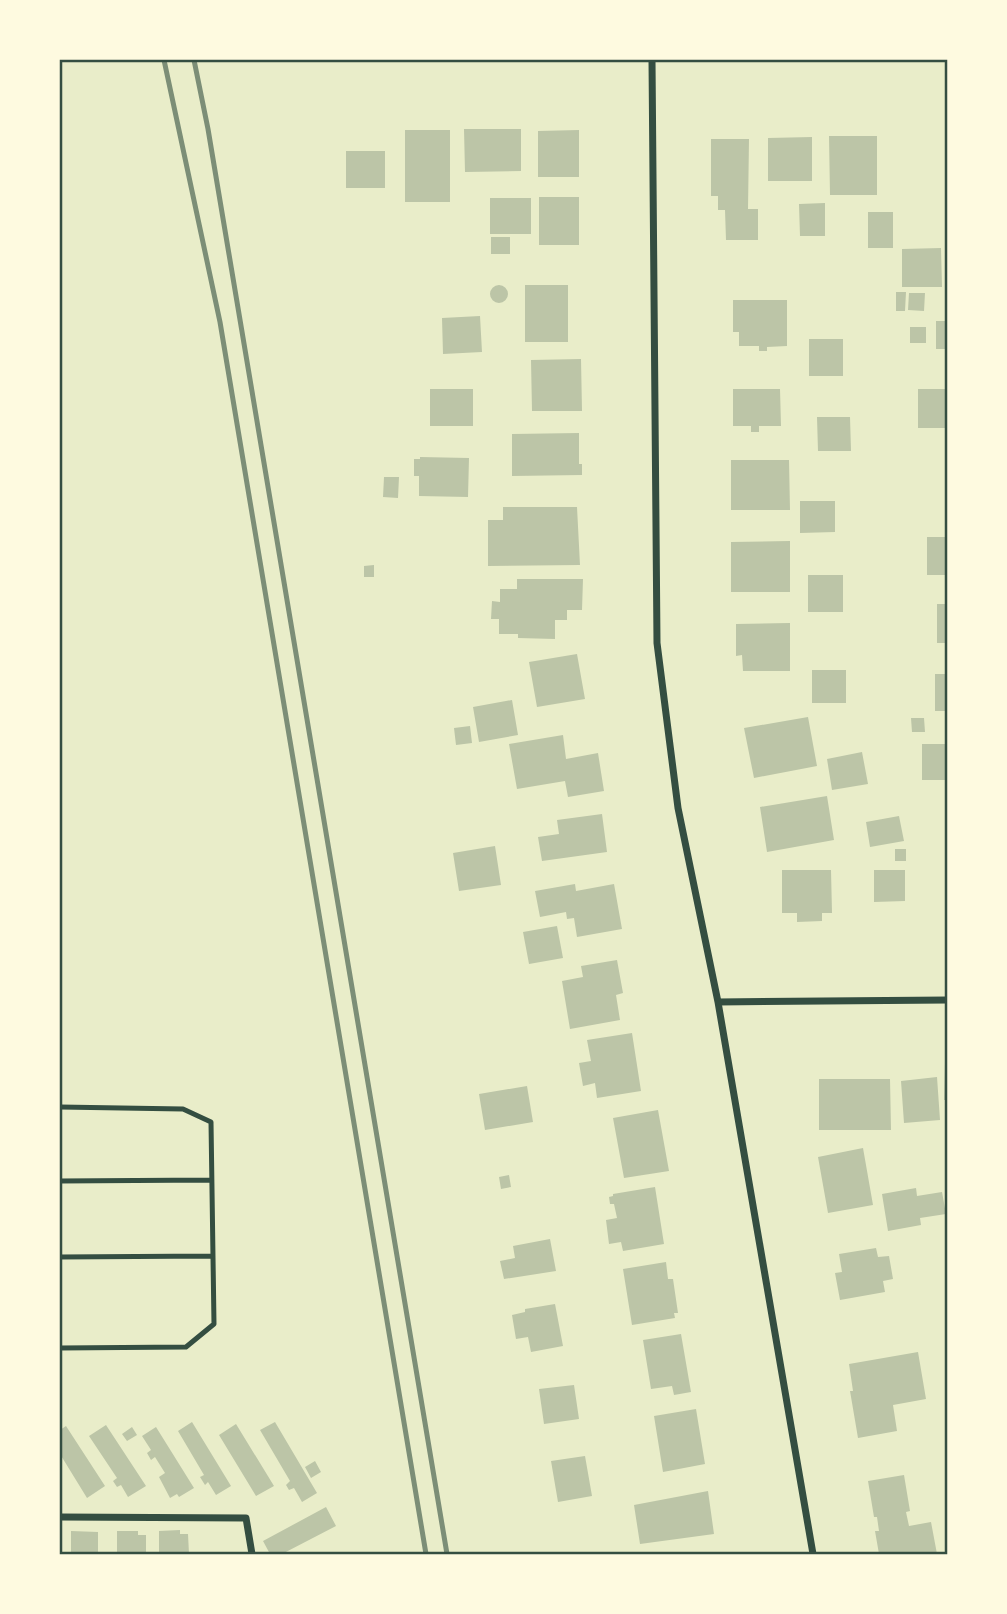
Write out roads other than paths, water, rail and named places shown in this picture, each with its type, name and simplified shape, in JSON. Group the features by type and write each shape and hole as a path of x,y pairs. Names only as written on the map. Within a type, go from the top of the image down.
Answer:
{"street":[{"path":"652,60 657,643 678,807 718,1002 813,1555"},
{"path":"718,1002 947,1000"},
{"path":"60,1517 246,1518 251,1555"}],"lane":[{"path":"60,1108 183,1109 211,1122 214,1324 186,1347 60,1348"},
{"path":"60,1181 211,1180"},
{"path":"60,1257 212,1255"}],"railway":[{"path":"164,60 220,322 426,1554"},
{"path":"194,60 208,129 447,1554"}]}
